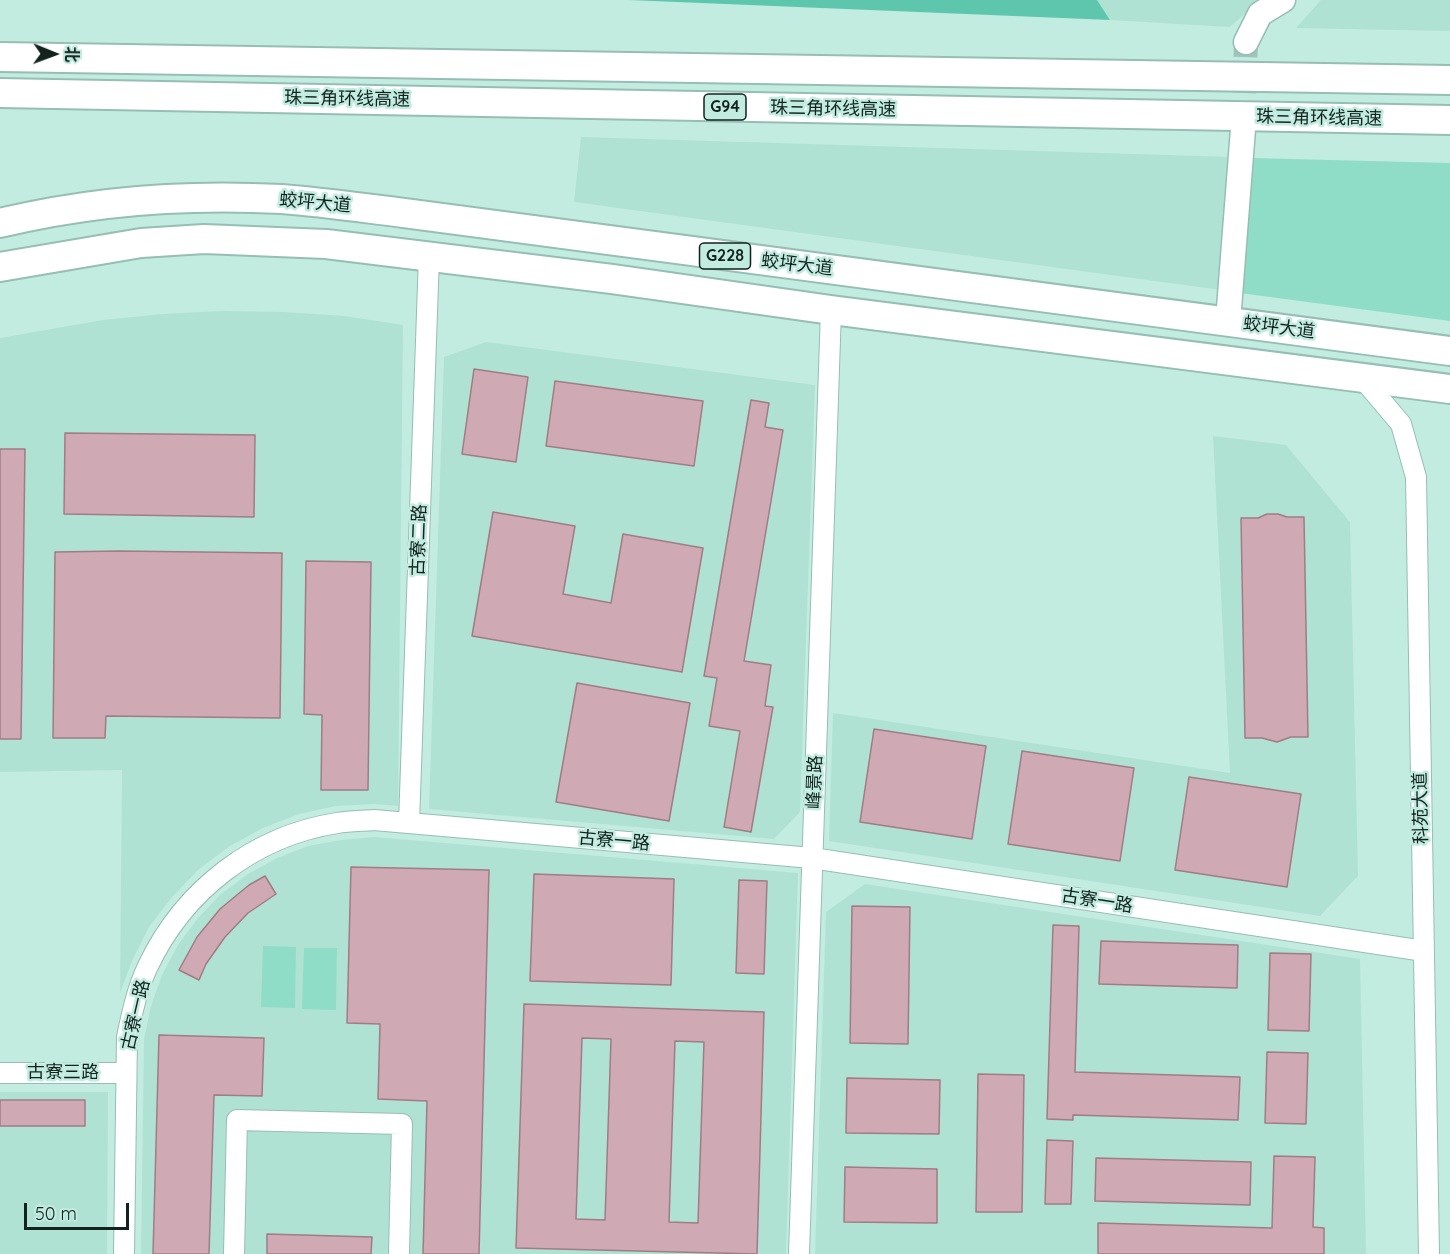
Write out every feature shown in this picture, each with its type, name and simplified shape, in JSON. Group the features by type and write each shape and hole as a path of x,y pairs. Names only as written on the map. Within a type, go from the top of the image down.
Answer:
{"highway":[{"name":"珠三角环线高速","path":"0,57 1450,80"},
{"name":"珠三角环线高速","path":"0,93 1450,120"},
{"name":"蛟坪大道","path":"0,223 87,207 154,200 218,197 283,199 1450,351"},
{"name":"G228","path":"0,267 141,243 204,239 326,244 1450,389"}],"main road":[{"path":"1246,42 1260,14 1283,0"},
{"path":"1228,321 1243,129"}],"street":[{"name":"古寮二路","path":"409,823 429,256"},
{"name":"峰景路","path":"799,1254 831,310"},
{"name":"科苑大道","path":"1363,378 1401,424 1416,477 1429,1254"},
{"name":"古寮一路","path":"124,1254 127,1037 135,1002 147,968 164,936 185,907 210,882 239,860 304,830 362,821 409,823 812,858 1424,951"},
{"name":"古寮三路","path":"0,1073 125,1073"},
{"path":"234,1254 237,1120 402,1124 399,1254"}],"shaded area":[{"path":"1097,0 1260,0 1230,27 1110,20"},
{"path":"1321,0 1450,0 1450,31 1296,28"},
{"path":"581,137 1232,157 1221,290 574,202"},
{"path":"1250,158 1450,163 1450,321 1240,293"},
{"path":"223,311 344,316 403,325 398,806 374,804 336,806 299,814 263,828 230,846 199,869 172,897 149,927 132,961 120,993 122,770 0,772 0,338 103,320"},
{"path":"486,342 815,385 800,812 774,839 429,809 444,357"},
{"path":"1213,436 1286,445 1350,522 1358,876 1320,916 829,841 833,713 1230,773"},
{"path":"374,837 798,873 786,1254 141,1254 144,1039 151,1006 162,975 178,945 198,918 221,894 248,874 277,858 308,846"},
{"path":"865,884 1360,959 1366,1254 815,1254 826,912"},
{"path":"263,946 296,947 295,1008 261,1007"},
{"path":"304,948 337,948 336,1010 302,1009"},
{"path":"0,1092 108,1092 107,1254 0,1254"}],"green space":[{"path":"629,0 1097,0 1110,20"}],"building":[{"path":"474,369 528,377 516,462 462,454"},
{"path":"555,381 703,401 694,466 546,446"},
{"path":"751,400 769,403 765,427 783,430 744,661 771,665 765,706 773,707 751,832 724,827 740,731 709,726 717,678 704,676"},
{"path":"65,433 255,435 254,517 64,514"},
{"path":"0,449 25,449 21,739 0,739"},
{"path":"493,512 575,526 563,594 611,603 623,534 703,548 682,672 472,636"},
{"path":"1267,514 1304,517 1308,737 1291,737 1277,742 1262,738 1245,738 1241,518 1258,518"},
{"path":"55,552 282,553 280,718 106,716 105,738 53,738"},
{"path":"306,561 371,562 368,790 321,790 322,715 304,714"},
{"path":"577,683 690,703 669,821 556,802"},
{"path":"874,729 986,746 972,839 860,822"},
{"path":"1022,751 1134,768 1120,861 1008,844"},
{"path":"1189,777 1301,794 1287,887 1175,870"},
{"path":"351,867 489,870 479,1254 423,1254 427,1101 378,1099 380,1024 347,1023"},
{"path":"534,874 674,879 671,985 530,981"},
{"path":"265,876 276,894 248,913 225,937 206,964 199,980 179,970 197,937 220,909 249,885"},
{"path":"739,880 767,881 764,974 736,973"},
{"path":"852,906 910,907 908,1044 850,1043"},
{"path":"1053,925 1079,926 1075,1072 1240,1077 1238,1120 1073,1115 1073,1120 1047,1119"},
{"path":"1101,941 1238,945 1237,988 1099,984"},
{"path":"1270,953 1311,954 1309,1031 1268,1030"},
{"path":"524,1004 764,1012 757,1254 516,1248","holes":["582,1038 611,1039 605,1220 576,1219","675,1041 704,1042 698,1223 669,1222"]},
{"path":"159,1035 264,1038 262,1096 214,1095 209,1254 153,1254"},
{"path":"1267,1052 1308,1053 1306,1124 1265,1123"},
{"path":"978,1074 1024,1075 1022,1212 976,1212"},
{"path":"847,1078 940,1080 939,1134 846,1133"},
{"path":"0,1100 85,1100 85,1126 0,1126"},
{"path":"1047,1140 1073,1141 1071,1204 1045,1204"},
{"path":"1274,1156 1315,1157 1313,1227 1324,1228 1324,1254 1098,1254 1098,1223 1272,1228"},
{"path":"1096,1158 1251,1162 1250,1205 1095,1201"},
{"path":"845,1167 937,1169 937,1223 844,1222"},
{"path":"267,1234 372,1237 371,1254 267,1254"}],"tunnel":[{"path":"1243,129 1246,42"}]}
